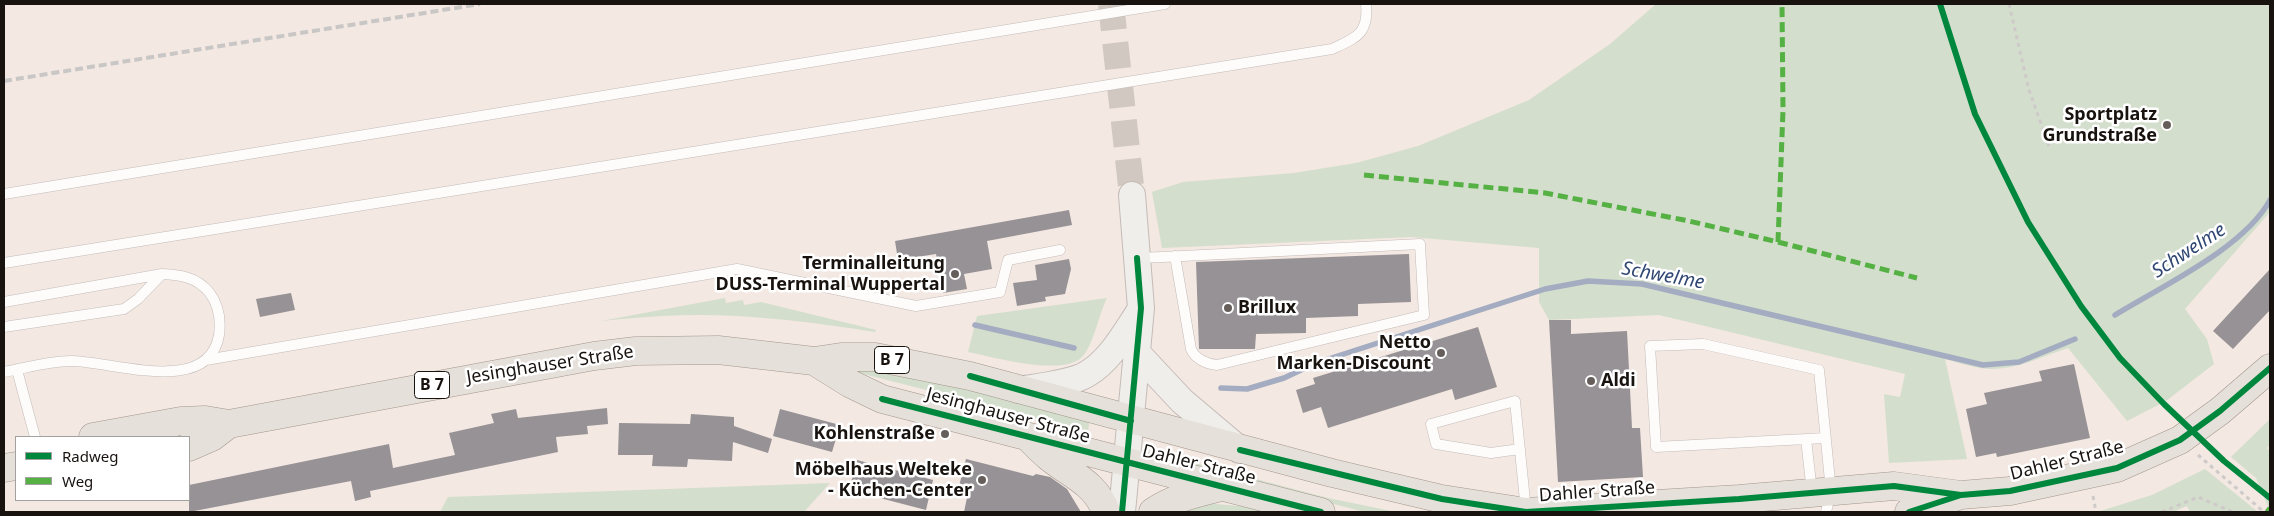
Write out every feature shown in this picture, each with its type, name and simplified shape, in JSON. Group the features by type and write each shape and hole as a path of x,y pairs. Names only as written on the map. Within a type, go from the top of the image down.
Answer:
{"main road":[{"name":"Jesinghauser Straße","path":"99,436 182,421 205,420 229,424 532,366 636,351 718,350 814,361 841,357 875,357 970,376 1131,421"},
{"name":"Jesinghauser Straße","path":"814,361 851,384 882,399 1127,462"},
{"name":"Dahler Straße","path":"1131,421 1240,450 1442,499 1526,512 1739,499 1823,498 1894,486 1961,495 2010,491 2061,482 2117,468 2180,440 2220,411 2270,368"},
{"name":"Jesinghauser Straße","path":"190,447 212,437 229,424"},
{"path":"1027,436 1049,457 1086,482 1102,500 1106,512"},
{"name":"Dahler Straße","path":"1127,462 1321,512"},
{"path":"1153,512 1163,505 1195,493 1222,487"},
{"name":"Dahler Straße","path":"1909,512 1961,495"}],"street":[{"path":"1122,512 1141,308 1132,195"},
{"path":"1019,390 1086,375 1101,364 1115,347 1141,308"},
{"path":"1138,354 1182,401 1240,450"}],"lane":[{"path":"4,194 1164,4"},
{"path":"4,263 1332,49 1357,38 1367,18 1366,4"},
{"path":"1137,258 1175,256 1420,244 1424,315 1217,365 1208,364 1193,354 1191,350 1175,256"},
{"path":"206,360 737,269 916,306 1000,292 1008,260 1060,250"},
{"path":"4,328 124,308 138,299 162,274"},
{"path":"4,302 162,274 181,275 203,285 212,296 220,315 220,325 214,350 206,360 195,367 176,372 160,372 71,361 4,372"},
{"path":"1823,498 1825,438 1819,370 1704,344 1650,346 1656,446 1825,438"},
{"path":"17,370 35,436"},
{"path":"1520,449 1491,453 1436,444 1431,424 1515,401 1520,449 1526,512"},
{"path":"1806,439 1823,498"}],"path":[{"path":"2009,4 2029,90 2049,146"},
{"path":"2210,465 2264,512"},
{"path":"2162,512 2198,497 2233,512"}],"green space":[{"path":"1656,4 2270,4 2270,212 2185,309 2207,339 2214,364 2166,401 2127,421 2068,348 2025,363 2003,368 1980,368 1945,359 1967,459 1889,463 1884,394 1900,397 1905,374 1659,315 1549,320 1539,302 1539,248 1411,237 1162,248 1152,192 1183,182 1294,173 1356,163 1418,146 1529,100 1610,44"},
{"path":"725,298 726,303 743,300 744,305 761,302 876,330 875,332 796,321 715,315 662,316 601,321"},
{"path":"1107,298 1089,347 1081,358 1071,363 1058,365 1026,364 968,352 977,316"},
{"path":"836,367 890,370 1090,418 1088,431"},
{"path":"2270,419 2270,445 2267,448 2270,451 2270,511 2256,478 2231,457"},
{"path":"1172,457 1328,498 1396,512 1365,512 1171,463"},
{"path":"2205,469 2258,512 2190,512 2187,506 2173,512 2097,512 2152,495"},
{"path":"830,483 804,512 440,512 448,497"},
{"path":"1216,504 1261,508 1277,512 1168,512 1195,505"}],"building":[{"path":"1069,210 1072,225 987,241 992,269 964,274 967,289 943,293 936,254 898,260 895,241"},
{"path":"1409,254 1411,302 1358,304 1358,316 1306,318 1306,333 1256,334 1255,349 1199,349 1196,262"},
{"path":"1069,259 1071,269 1065,294 1045,297 1046,301 1017,306 1013,283 1037,280 1035,265"},
{"path":"2270,269 2270,310 2233,349 2213,331"},
{"path":"291,293 295,310 260,317 256,299"},
{"name":"Aldi","path":"1549,320 1571,320 1571,334 1627,331 1632,428 1640,428 1643,477 1558,482"},
{"name":"Netto Marken-Discount","path":"1478,327 1497,387 1455,400 1452,389 1328,428 1321,407 1303,413 1296,390 1315,384 1313,378"},
{"path":"2074,364 2090,438 1997,457 1996,453 1976,457 1966,409 1987,404 1984,393 2042,381 2039,371"},
{"path":"607,408 608,424 587,426 588,434 556,437 558,452 370,491 371,497 355,501 351,481 189,512 190,485 389,444 393,468 455,455 449,433 494,423 491,414 516,409 518,418"},
{"path":"780,409 840,425 832,452 773,436"},
{"path":"691,414 734,417 734,426 772,439 768,453 733,442 732,461 688,459 687,467 652,466 653,455 618,455 619,423 690,424"},
{"path":"966,459 1033,476 1036,474 1050,477 1067,489 1081,512 964,512 968,493 958,490"},
{"path":"857,460 933,480 926,510 849,490"}],"waterway":[{"name":"Schwelme","path":"2115,315 2178,279 2222,250 2258,218 2270,200"},
{"name":"Schwelme","path":"1221,388 1247,389 1284,378 1316,363 1545,289 1588,281 1642,284 1983,365 2019,362 2075,339"},
{"name":"Schwelme","path":"975,325 1074,348"}],"tunnel":[{"path":"1111,4 1132,195"}],"railway":[{"path":"4,81 480,4"}],"marked path":[{"path":"1364,175 1545,193 1689,221 1778,242 1783,110 1782,4"},
{"path":"1778,242 1917,278"},
{"path":"2267,512 2270,508"}],"cycle path":[{"path":"1940,4 1975,114 2028,222 2081,306 2120,358 2164,404 2224,461 2270,498"},
{"path":"1122,512 1141,308 1137,258"},
{"path":"1909,512 1961,495 2010,491 2117,468 2180,440 2220,411 2270,368"},
{"path":"970,376 1131,421"},
{"path":"882,399 1321,512"},
{"path":"1240,450 1442,499 1526,512 1739,499 1894,486 1961,495"}],"place":[{"name":"Sportplatz Grundstraße","path":"2167,125"},
{"name":"Terminalleitung DUSS-Terminal Wuppertal","path":"955,274"},
{"name":"Brillux","path":"1228,308"},
{"name":"Netto Marken-Discount","path":"1441,353"},
{"name":"Aldi","path":"1591,381"},
{"name":"Kohlenstraße","path":"945,434"},
{"name":"Möbelhaus Welteke - Küchen-Center","path":"982,480"}]}
